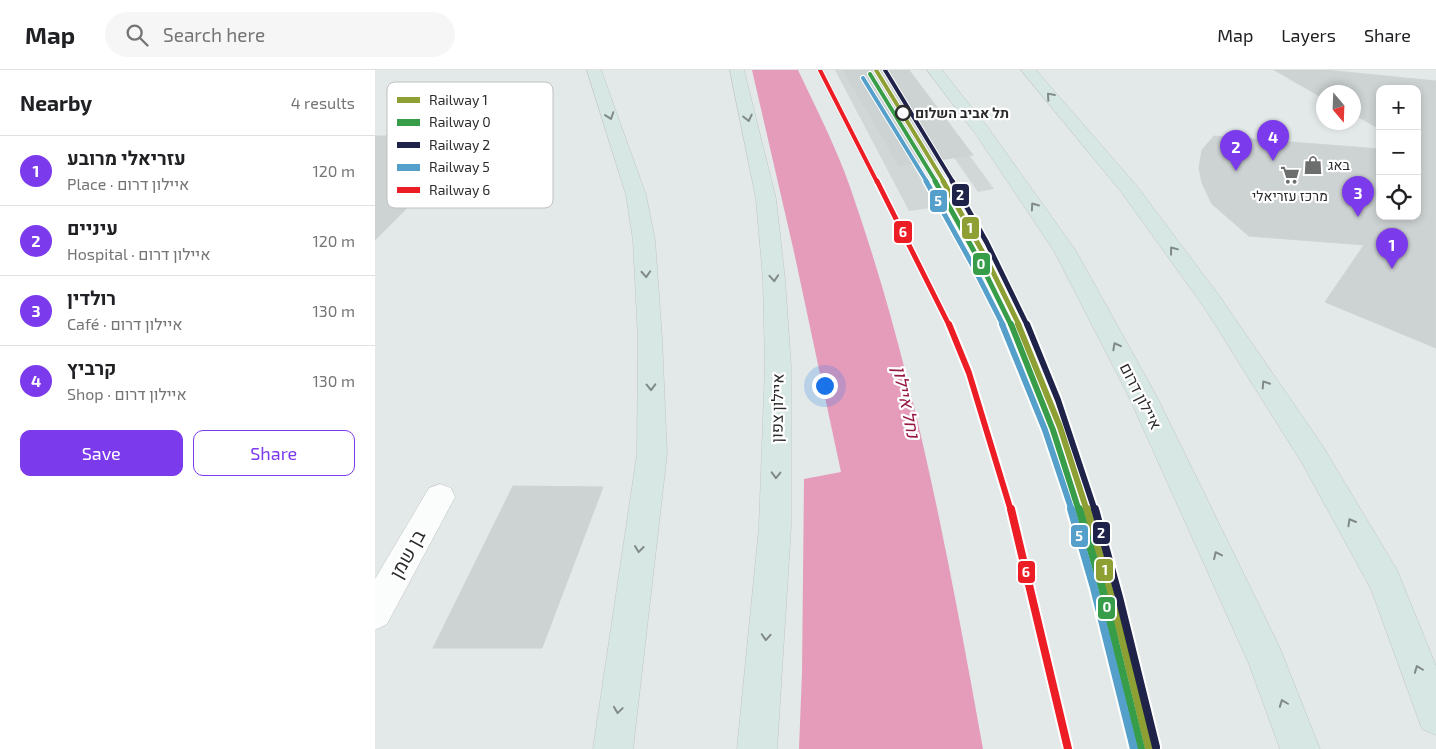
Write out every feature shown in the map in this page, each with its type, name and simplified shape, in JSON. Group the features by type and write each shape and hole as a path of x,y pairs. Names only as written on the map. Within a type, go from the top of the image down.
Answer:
{"highway":[{"path":"594,70 636,195 644,240 650,338 652,454 613,749"},
{"name":"איילון צפון","path":"737,70 766,200 774,279 778,366 775,527 757,749"},
{"name":"איילון דרום","path":"934,70 983,133 1065,251 1143,397 1266,659 1300,749"},
{"path":"1033,73 1129,189 1212,302 1312,454 1385,582 1436,714"}],"street":[{"name":"בן שמן","path":"375,612 440,497"}],"shaded area":[{"path":"835,70 857,70 937,207 909,211"},
{"path":"893,70 907,70 994,189 978,192"}],"water":[{"name":"נחל איילון","path":"752,70 798,70 832,142 850,187 893,325 928,465 983,749 799,749 802,672 804,479 841,472 794,252"}],"building":[{"path":"843,70 909,70 973,155 899,166"},
{"name":"מרכז עזריאלי","path":"1274,70 1325,70 1436,81 1436,348 1325,302 1364,245 1249,236 1212,204 1202,183 1199,168 1202,150 1214,136 1376,149 1376,220 1421,220 1421,85 1376,85 1376,127 1361,118 1361,85 1316,85 1316,94"},
{"path":"375,136 387,136 387,208 407,208 375,240"},
{"path":"513,486 603,487 542,648 433,648"}],"rail line":[{"name":"6","path":"820,70 941,306 969,373 1014,520 1068,749"},
{"name":"1","path":"876,70 915,132 969,226 1003,291 1040,375 1060,427 1094,533 1149,749"},
{"name":"2","path":"885,70 968,208 1023,315 1039,352 1075,449 1106,547 1156,747"},
{"name":"0","path":"870,74 963,230 997,294 1033,378 1053,430 1087,535 1102,588 1141,749"},
{"name":"5","path":"863,78 956,232 989,296 1026,379 1063,482 1079,535 1134,749"}],"place":[{"name":"תל אביב השלום","path":"903,113"},
{"name":"קרביץ","path":"1273,161"},
{"name":"באג","path":"1313,165"},
{"name":"עיניים","path":"1236,171"},
{"name":"מרכז עזריאלי","path":"1290,175"},
{"name":"רולדין","path":"1358,217"},
{"name":"עזריאלי מרובע","path":"1392,269"}]}
